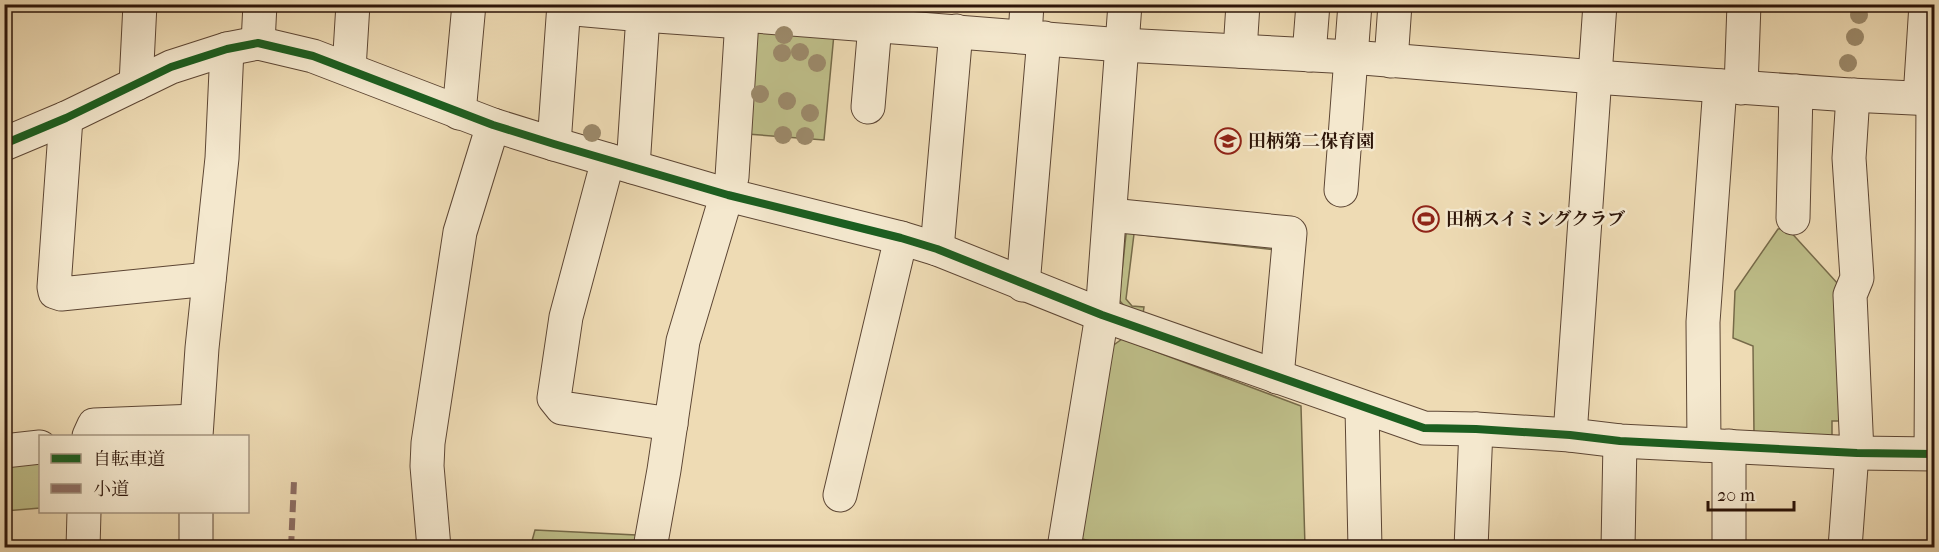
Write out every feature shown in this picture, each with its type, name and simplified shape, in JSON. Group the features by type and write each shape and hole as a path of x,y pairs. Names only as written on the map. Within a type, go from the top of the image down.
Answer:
{"street":[{"path":"136,84 140,4"},
{"path":"89,435 94,425 196,429 222,158 242,46 260,4"},
{"path":"349,69 353,4"},
{"path":"459,113 469,4"},
{"path":"1064,548 1101,315 1125,4"},
{"path":"1240,51 1243,4"},
{"path":"1309,55 1313,4"},
{"path":"1341,190 1355,4"},
{"path":"1391,61 1395,4"},
{"path":"1570,435 1600,4"},
{"path":"1729,548 1703,322 1731,87 1744,4"},
{"path":"4,144 66,118 171,67 242,46 313,56 459,113 554,144 728,195 937,249 1101,315 1424,428 1476,429 1570,435 1620,441 1717,446 1855,453 1933,454 1933,206 1926,4"},
{"path":"554,144 564,6 643,15 742,14 1032,26 1122,45 1351,57 1731,87 1929,98"},
{"path":"650,548 683,341 732,177 742,14"},
{"path":"643,15 620,163 566,317 554,398 562,408 671,424"},
{"path":"867,18 868,107"},
{"path":"937,21 937,249"},
{"path":"1023,285 1032,26"},
{"path":"1793,218 1796,91"},
{"path":"1845,548 1855,453 1850,295 1857,278 1849,158 1853,95"},
{"path":"66,118 55,292 61,294 209,279"},
{"path":"434,548 427,466 429,442 460,232 493,125"},
{"path":"1110,215 1290,233 1277,377"},
{"path":"840,495 901,238"},
{"path":"1362,408 1365,548"},
{"path":"1471,548 1476,429"},
{"path":"1618,548 1620,441"},
{"path":"4,451 39,447"},
{"path":"83,548 84,513"},
{"path":"196,513 196,548"}],"green space":[{"path":"762,28 834,34 824,140 747,134 755,35"},
{"path":"1127,225 1278,242 1277,250 1134,234 1126,299 1132,306 1144,307 1143,314 1128,310 1119,300"},
{"path":"1787,228 1839,285 1843,421 1832,421 1832,439 1754,434 1753,346 1733,338 1735,291 1778,229"},
{"path":"1122,339 1301,406 1305,547 1122,548 1082,539 1111,347"},
{"path":"39,454 39,508 5,511 4,459"},
{"path":"535,530 636,535 634,547 530,548"}],"marked path":[{"path":"291,548 294,481"}],"cycle path":[{"path":"4,144 66,118 171,67 227,49 258,43 313,56 493,125 554,144 728,195 937,249 1102,315 1424,428 1570,435 1620,441 1857,453 1934,454"}],"place":[{"name":"田柄第二保育園","path":"1228,141"},
{"name":"田柄スイミングクラブ","path":"1426,219"}]}
